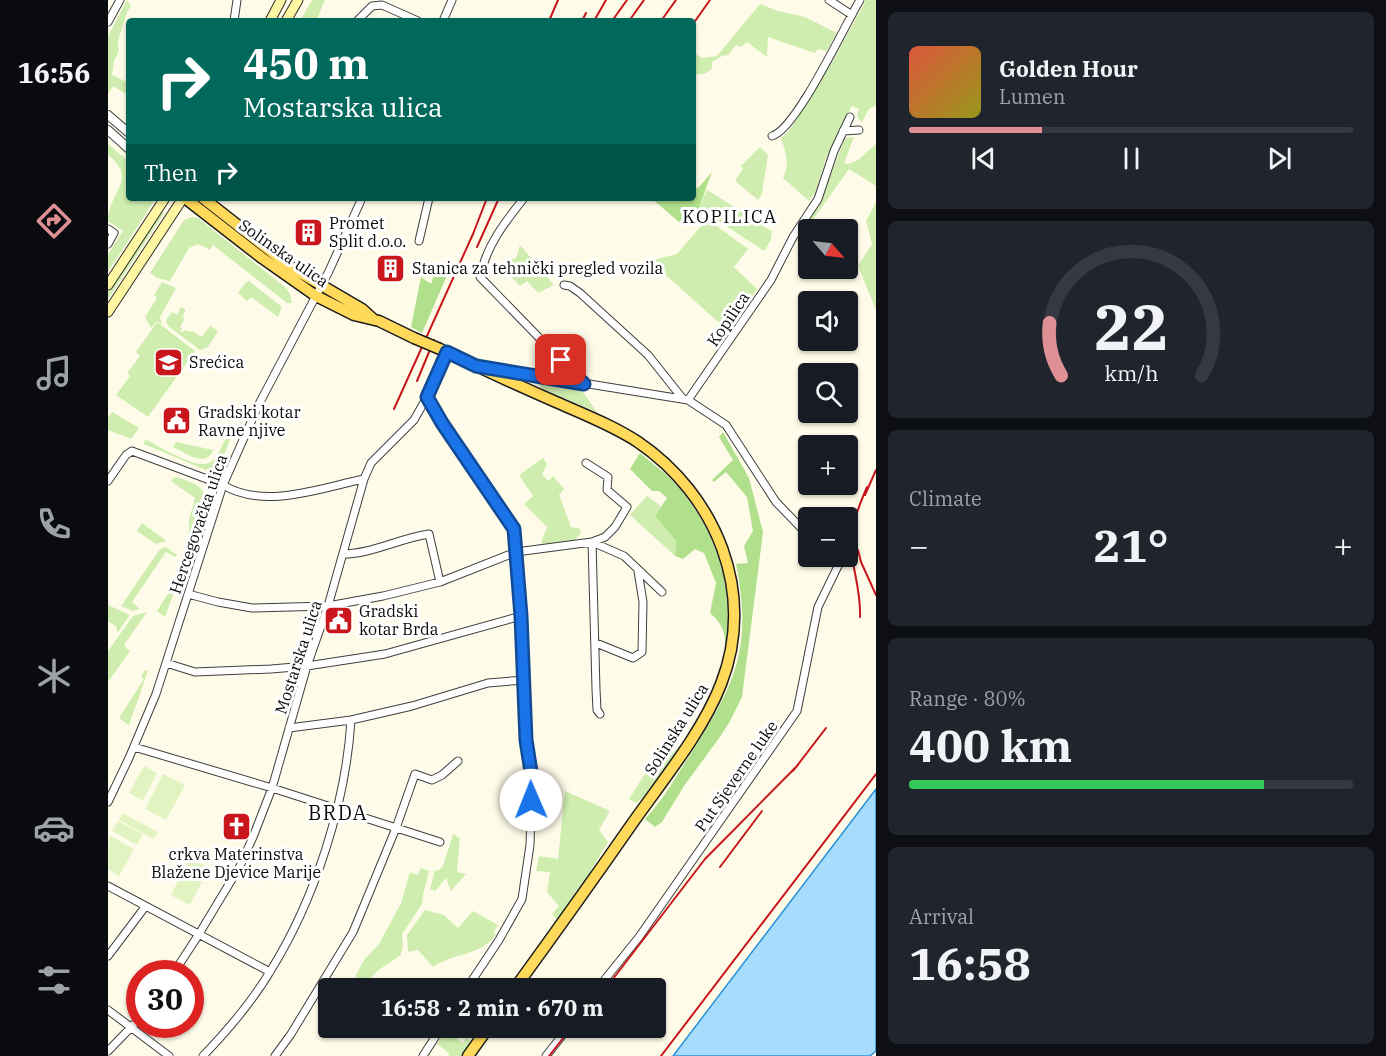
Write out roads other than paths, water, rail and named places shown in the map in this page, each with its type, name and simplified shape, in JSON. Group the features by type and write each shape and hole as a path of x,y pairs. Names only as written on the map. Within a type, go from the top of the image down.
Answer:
{"main road":[{"path":"272,18 281,0"},
{"path":"288,18 298,0"},
{"path":"108,285 163,201"},
{"path":"108,312 182,201"},
{"name":"Solinska ulica","path":"188,201 262,258 319,291 354,315 373,319 614,428 644,446 675,473 701,505 718,536 731,578 736,613 727,668 713,702 698,728 522,978"},
{"name":"Solinska ulica","path":"207,201 319,291"},
{"path":"468,1056 481,1038"}],"street":[{"path":"108,22 120,0"},
{"path":"234,18 237,0"},
{"path":"444,18 452,0"},
{"path":"829,0 852,15"},
{"path":"772,136 783,130 810,90 860,0"},
{"path":"360,18 372,6 382,4 412,18"},
{"path":"108,115 126,130"},
{"name":"Kopilica","path":"686,400 771,280 793,237 818,200 834,151 850,117"},
{"path":"108,130 126,146"},
{"path":"843,131 859,130"},
{"name":"Hercegovačka ulica","path":"108,802 134,747 166,663 223,485 277,366 319,291 361,201"},
{"path":"419,242 428,201"},
{"path":"522,201 499,229 482,267 480,277 584,384"},
{"path":"108,244 111,231"},
{"path":"564,285 580,293 648,355 686,400 726,425 776,502 798,525"},
{"name":"Mostarska ulica","path":"182,960 247,852 272,788 370,464 414,420 427,397 443,351"},
{"path":"476,366 686,400"},
{"path":"536,393 532,386 541,377"},
{"path":"427,397 514,529 516,552 526,740 532,778 530,845 522,899 474,978"},
{"path":"108,481 126,455 132,451 223,485 233,491 253,496 285,496 364,479"},
{"path":"188,594 252,608 328,606 440,582 516,552 592,542 605,537 615,527 627,507 607,490 608,477 586,464"},
{"path":"343,554 357,554 412,536 429,534 440,582"},
{"path":"592,542 624,556 662,592"},
{"path":"592,542 597,699 600,714"},
{"name":"Put Sjeverne luke","path":"606,978 639,937 797,711 818,607 838,567"},
{"path":"596,643 633,658 642,652 643,602 638,570"},
{"path":"166,663 195,672 308,666 385,654 521,616"},
{"path":"289,728 351,720 412,706 488,683 524,680"},
{"path":"203,1056 270,972 305,904 332,831 350,738 351,720"},
{"path":"134,747 440,842"},
{"path":"275,1056 291,1034 353,932 396,828 415,774 432,780 442,775 458,761"},
{"path":"108,885 145,907 270,972"},
{"path":"108,956 145,907"},
{"path":"108,1010 126,1023"},
{"path":"108,1051 126,1032"},
{"path":"145,1038 169,1056"},
{"path":"423,1056 435,1038"},
{"path":"546,1056 560,1038"}],"water":[{"path":"876,789 876,1051 870,1056 673,1056"}],"railway":[{"path":"550,18 558,0"},
{"path":"596,18 606,0"},
{"path":"614,18 627,0"},
{"path":"631,18 644,0"},
{"path":"663,18 676,0"},
{"path":"696,20 710,0"},
{"path":"584,18 586,13"},
{"path":"394,409 486,201"},
{"path":"477,247 498,201"},
{"path":"417,381 434,340"},
{"path":"865,495 876,470"},
{"path":"860,617 859,594 851,547 857,512 867,487"},
{"path":"858,550 876,595"},
{"path":"793,771 826,728"},
{"path":"614,978 705,859 798,765"},
{"path":"661,1056 876,774"},
{"path":"720,867 762,811"},
{"path":"549,1056 563,1038"}],"place":[{"name":"Promet Split d.o.o.","path":"308,232"},
{"name":"Stanica za tehnički pregled vozila","path":"391,268"},
{"name":"Srećica","path":"168,362"},
{"name":"Gradski kotar Ravne njive","path":"177,421"},
{"name":"Gradski kotar Brda","path":"338,620"},
{"name":"crkva Materinstva Blažene Djevice Marije","path":"236,826"}],"district":[{"name":"KOPILICA","path":"730,216"},
{"name":"BRDA","path":"338,812"}]}
